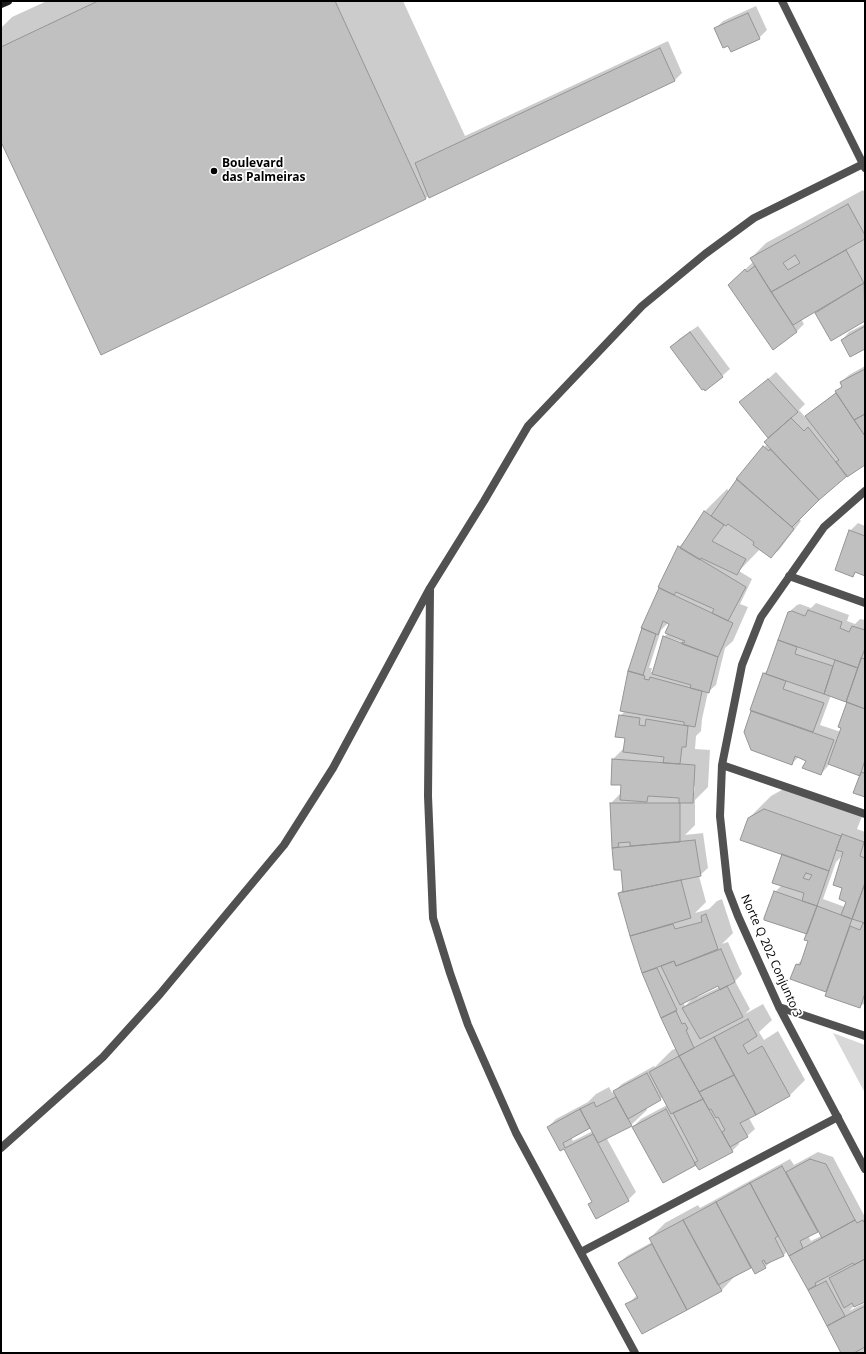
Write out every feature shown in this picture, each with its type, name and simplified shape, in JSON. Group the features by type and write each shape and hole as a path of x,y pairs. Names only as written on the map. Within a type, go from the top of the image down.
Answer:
{"main road":[{"path":"1,4 8,1"}],"street":[{"path":"1,1148 103,1057 160,994 284,845 333,768 430,588 528,426 642,306 705,254 754,218 864,165 782,1"},
{"name":"Norte Q 202 Conjunto 3","path":"865,491 824,527 761,617 742,665 722,765 720,816 728,890 738,916 779,1007 865,1169"},
{"path":"789,576 865,603"},
{"path":"430,588 428,796 433,918 450,974 468,1025 516,1133 635,1353"},
{"path":"722,765 865,814"},
{"path":"779,1007 865,1036"},
{"path":"581,1252 838,1117"}],"shaded area":[{"path":"833,1033 865,1045 865,1093"}],"building":[{"name":"Boulevard das Palmeiras","path":"98,1 335,1 426,199 101,355 1,142 1,47"},
{"path":"748,13 760,39 731,52 728,46 723,48 714,28"},
{"path":"660,48 675,81 429,198 415,163"},
{"path":"848,204 865,235 865,239 771,292 750,258","holes":["795,255 800,263 788,270 783,263"]},
{"path":"846,250 864,283 793,325 771,292"},
{"path":"755,266 797,332 773,350 728,285 745,269 747,272"},
{"path":"864,283 865,321 831,341 815,313"},
{"path":"865,326 865,349 850,357 841,340"},
{"path":"690,332 723,377 705,391 704,389 702,390 670,347"},
{"path":"865,369 865,414 854,420 835,391 842,387 840,382"},
{"path":"768,379 798,412 768,438 739,402"},
{"path":"836,393 865,436 865,465 847,477 836,462 839,460 805,416"},
{"path":"865,414 865,436 854,420"},
{"path":"791,418 804,431 808,427 847,476 819,500 764,442"},
{"path":"763,446 769,451 770,449 819,500 792,527 736,479"},
{"path":"737,479 794,529 771,558 753,545 754,542 728,524 726,526 711,516"},
{"path":"704,511 724,525 712,541 746,559 737,575 701,558 700,560 680,548"},
{"path":"849,530 865,536 865,576 855,572 853,577 835,570"},
{"path":"678,546 746,587 728,621 712,613 714,609 676,592 674,595 658,587"},
{"path":"659,588 733,623 718,657 682,644 682,642 684,643 685,641 665,633 669,624 663,621 658,635 641,628"},
{"path":"808,610 842,622 840,628 849,632 852,626 865,630 865,648 858,668 778,640 788,612 792,611 805,616"},
{"path":"642,628 656,634 643,675 628,671"},
{"path":"663,636 718,657 709,693 690,688 691,685 652,674"},
{"path":"778,640 797,647 795,654 833,666 824,694 766,674"},
{"path":"861,658 865,659 865,709 846,702"},
{"path":"835,660 858,668 846,702 824,694"},
{"path":"628,671 645,676 644,679 649,680 650,677 702,691 695,727 684,725 684,722 620,711"},
{"path":"763,673 786,681 783,689 824,703 813,732 750,710"},
{"path":"847,702 865,709 865,760 860,776 828,764 841,728 838,727"},
{"path":"751,711 834,740 821,775 802,768 806,761 795,756 792,765 751,750 744,732"},
{"path":"619,715 640,718 639,725 645,726 646,719 688,726 686,747 682,747 680,764 663,763 664,757 623,752 625,738 615,737"},
{"path":"612,759 695,765 693,803 679,803 679,798 648,796 647,802 620,800 621,785 611,785"},
{"path":"865,769 865,797 853,793 861,772 864,773"},
{"path":"610,803 680,803 680,842 630,846 630,842 618,843 619,847 612,848"},
{"path":"764,809 841,836 829,871 740,840 748,818"},
{"path":"842,834 864,842 860,856 865,858 865,883 852,919 841,915 846,902 839,899 842,888 833,885 843,852 836,850"},
{"path":"695,840 701,876 623,892 621,870 614,870 612,848"},
{"path":"782,854 829,871 817,906 802,901 804,893 772,883","holes":["806,873 812,875 809,880 803,878"]},
{"path":"681,880 691,918 630,936 618,893"},
{"path":"865,883 865,923 852,919"},
{"path":"774,891 817,906 807,934 764,920"},
{"path":"817,906 852,919 826,992 790,979 796,964 800,965 808,941 804,940"},
{"path":"706,914 718,949 676,966 674,961 642,973 630,936 673,924 675,929 702,922 701,916"},
{"path":"863,923 865,924 865,993 860,1008 825,996 850,926 860,930"},
{"path":"721,949 735,982 720,990 718,986 680,1005 661,966 674,961 676,966"},
{"path":"657,968 677,1010 661,1018 642,973"},
{"path":"727,986 743,1017 700,1039 682,1008"},
{"path":"676,1011 682,1024 685,1023 688,1029 686,1030 694,1048 679,1056 661,1018"},
{"path":"748,1019 757,1036 743,1045 748,1054 762,1046 763,1047 790,1096 756,1115 714,1037"},
{"path":"714,1037 734,1075 699,1092 679,1056"},
{"path":"679,1056 703,1099 671,1114 649,1072"},
{"path":"647,1073 661,1100 628,1119 613,1091"},
{"path":"734,1075 756,1115 740,1123 748,1137 730,1147 722,1132 725,1130 718,1117 716,1118 711,1109 709,1110 699,1092"},
{"path":"616,1097 632,1126 598,1143 580,1109 594,1102 596,1107"},
{"path":"703,1099 733,1152 699,1170 694,1163 698,1161 673,1113"},
{"path":"580,1109 590,1128 563,1143 565,1148 593,1134 629,1201 596,1219 588,1204 592,1202 564,1149 560,1151 547,1127"},
{"path":"666,1109 696,1165 663,1183 632,1127"},
{"path":"810,1159 826,1164 855,1220 822,1238 786,1172"},
{"path":"782,1166 818,1232 800,1241 803,1248 789,1256 750,1183"},
{"path":"750,1183 778,1236 775,1238 784,1256 766,1264 764,1260 762,1261 766,1268 755,1274 716,1202"},
{"path":"716,1202 751,1268 718,1285 683,1220"},
{"path":"683,1220 722,1291 687,1310 649,1238"},
{"path":"855,1220 857,1223 863,1220 865,1224 865,1259 854,1265 853,1263 815,1283 816,1285 808,1290 789,1256"},
{"path":"652,1244 687,1310 642,1334 625,1304 638,1298 618,1263"},
{"path":"865,1259 865,1302 854,1307 852,1303 844,1308 829,1278"},
{"path":"826,1281 845,1316 827,1326 808,1290"},
{"path":"865,1306 865,1347 854,1353 841,1353 827,1326"}],"place":[{"name":"Boulevard das Palmeiras","path":"214,171"}]}
